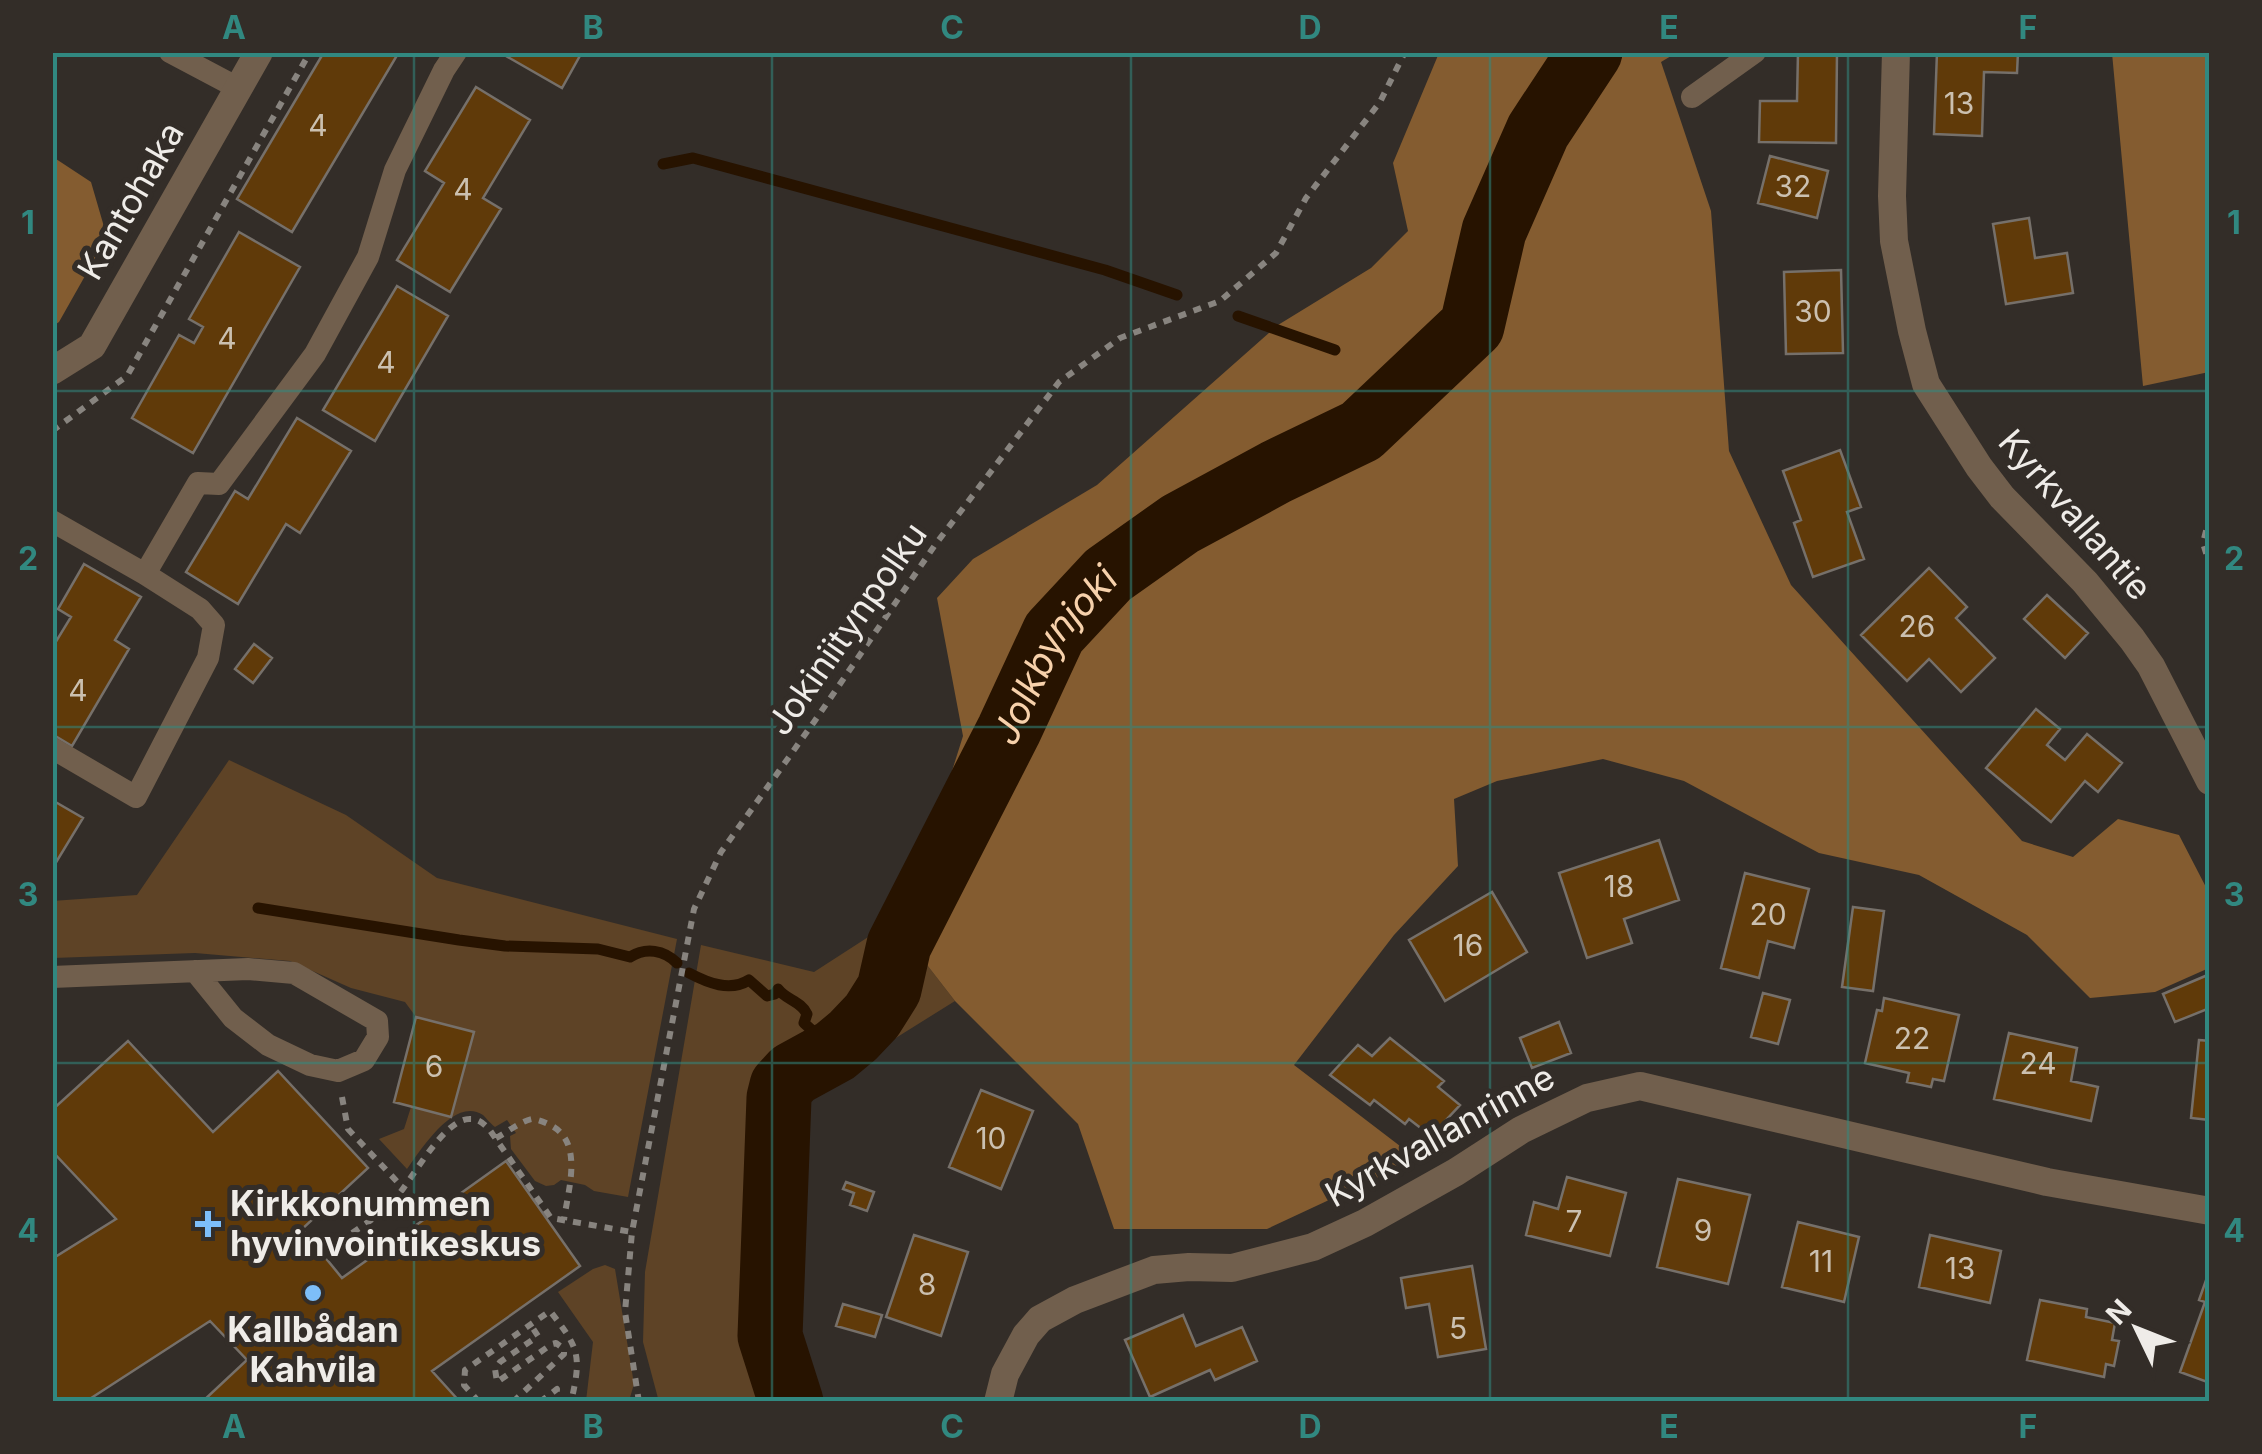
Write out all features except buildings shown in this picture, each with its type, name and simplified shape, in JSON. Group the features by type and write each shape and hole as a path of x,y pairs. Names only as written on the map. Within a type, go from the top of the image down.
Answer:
{"street":[{"name":"Kantohaka","path":"52,371 92,346 259,52"},
{"name":"Kyrkvallantie","path":"1896,52 1894,241 1926,384 1990,482 2086,582 2132,639 2151,666 2210,782"},
{"name":"Kyrkvallanrinne","path":"998,1402 1005,1374 1026,1335 1040,1319 1075,1300 1154,1270 1232,1268 1313,1248 1426,1189 1521,1130 1588,1098 1627,1088 1640,1086 2046,1182 2210,1211"}],"lane":[{"path":"170,52 238,88"},
{"path":"145,574 198,483 218,484 315,354 368,257 396,170 456,52"},
{"path":"1692,97 1755,52"},
{"path":"52,748 136,796 208,658 214,625 200,609 145,574 53,524"},
{"path":"52,978 195,971 248,969 294,972 377,1021 378,1037 364,1060 338,1071 310,1065 268,1045 233,1018 195,971"}],"path":[{"path":"52,431 127,376 310,52"},
{"name":"Jokiniitynpolku","path":"640,1402 625,1312 632,1232 694,909 721,852 935,545 1059,382 1120,338 1220,301 1276,253 1306,198 1380,102 1404,52"},
{"path":"2210,514 2203,543 2210,566"},
{"path":"338,1071 348,1129 404,1188"},
{"path":"339,1242 392,1202 438,1140 457,1122 470,1118 480,1121 496,1138 552,1218 632,1232"},
{"path":"496,1138 530,1119 543,1121 566,1136 571,1162 564,1220"},
{"path":"478,1402 464,1385 465,1370 550,1311 577,1352 571,1402"},
{"path":"513,1402 564,1354 556,1342 498,1382 495,1369 500,1362 538,1336 530,1324"},
{"path":"540,1402 557,1388 556,1402"}],"shaded area":[{"path":"1439,53 1676,53 1661,62 1711,211 1729,451 1791,585 2022,841 2073,857 2118,819 2179,835 2209,893 2209,968 2155,992 2090,998 2027,935 1919,875 1819,853 1684,781 1603,759 1497,781 1454,799 1458,866 1394,935 1294,1065 1417,1159 1267,1229 1114,1229 1078,1124 955,1001 893,921 936,822 963,736 937,598 973,559 1097,485 1278,325 1371,268 1408,231 1393,163"},
{"path":"2112,53 2209,53 2209,372 2143,386"},
{"path":"53,157 91,182 107,237 59,322 53,326"},
{"path":"229,760 346,815 437,878 677,939 628,1197 561,1180 546,1186 535,1181 511,1149 510,1136 516,1133 507,1120 495,1127 472,1111 461,1113 439,1128 407,1169 379,1139 404,1129 411,1107 451,1117 473,1032 416,1017 405,1002 351,988 290,961 195,953 53,958 52,901 137,895"},
{"path":"893,921 955,1001 806,1094 788,1325 822,1401 659,1402 643,1342 645,1272 701,945 814,972"},
{"path":"605,1265 615,1269 634,1384 629,1401 586,1401 593,1342 558,1292"}],"waterway":[{"name":"Jolkbynjoki","path":"791,1402 770,1336 782,1086 793,1074 835,1051 853,1036 889,989 899,945 1054,633 1108,575 1180,524 1361,431 1472,326 1494,231 1538,131 1590,52"},
{"path":"663,164 693,158 1105,270 1177,295"},
{"path":"1238,316 1335,350"},
{"path":"258,908 505,946 598,949 630,957 655,951 677,963"},
{"path":"689,973 727,986 749,980 767,996 778,989 804,1010 804,1023 835,1051"}],"place":[{"name":"Kirkkonummen hyvinvointikeskus","path":"208,1224"},
{"name":"Kallbådan Kahvila","path":"313,1293"}]}
